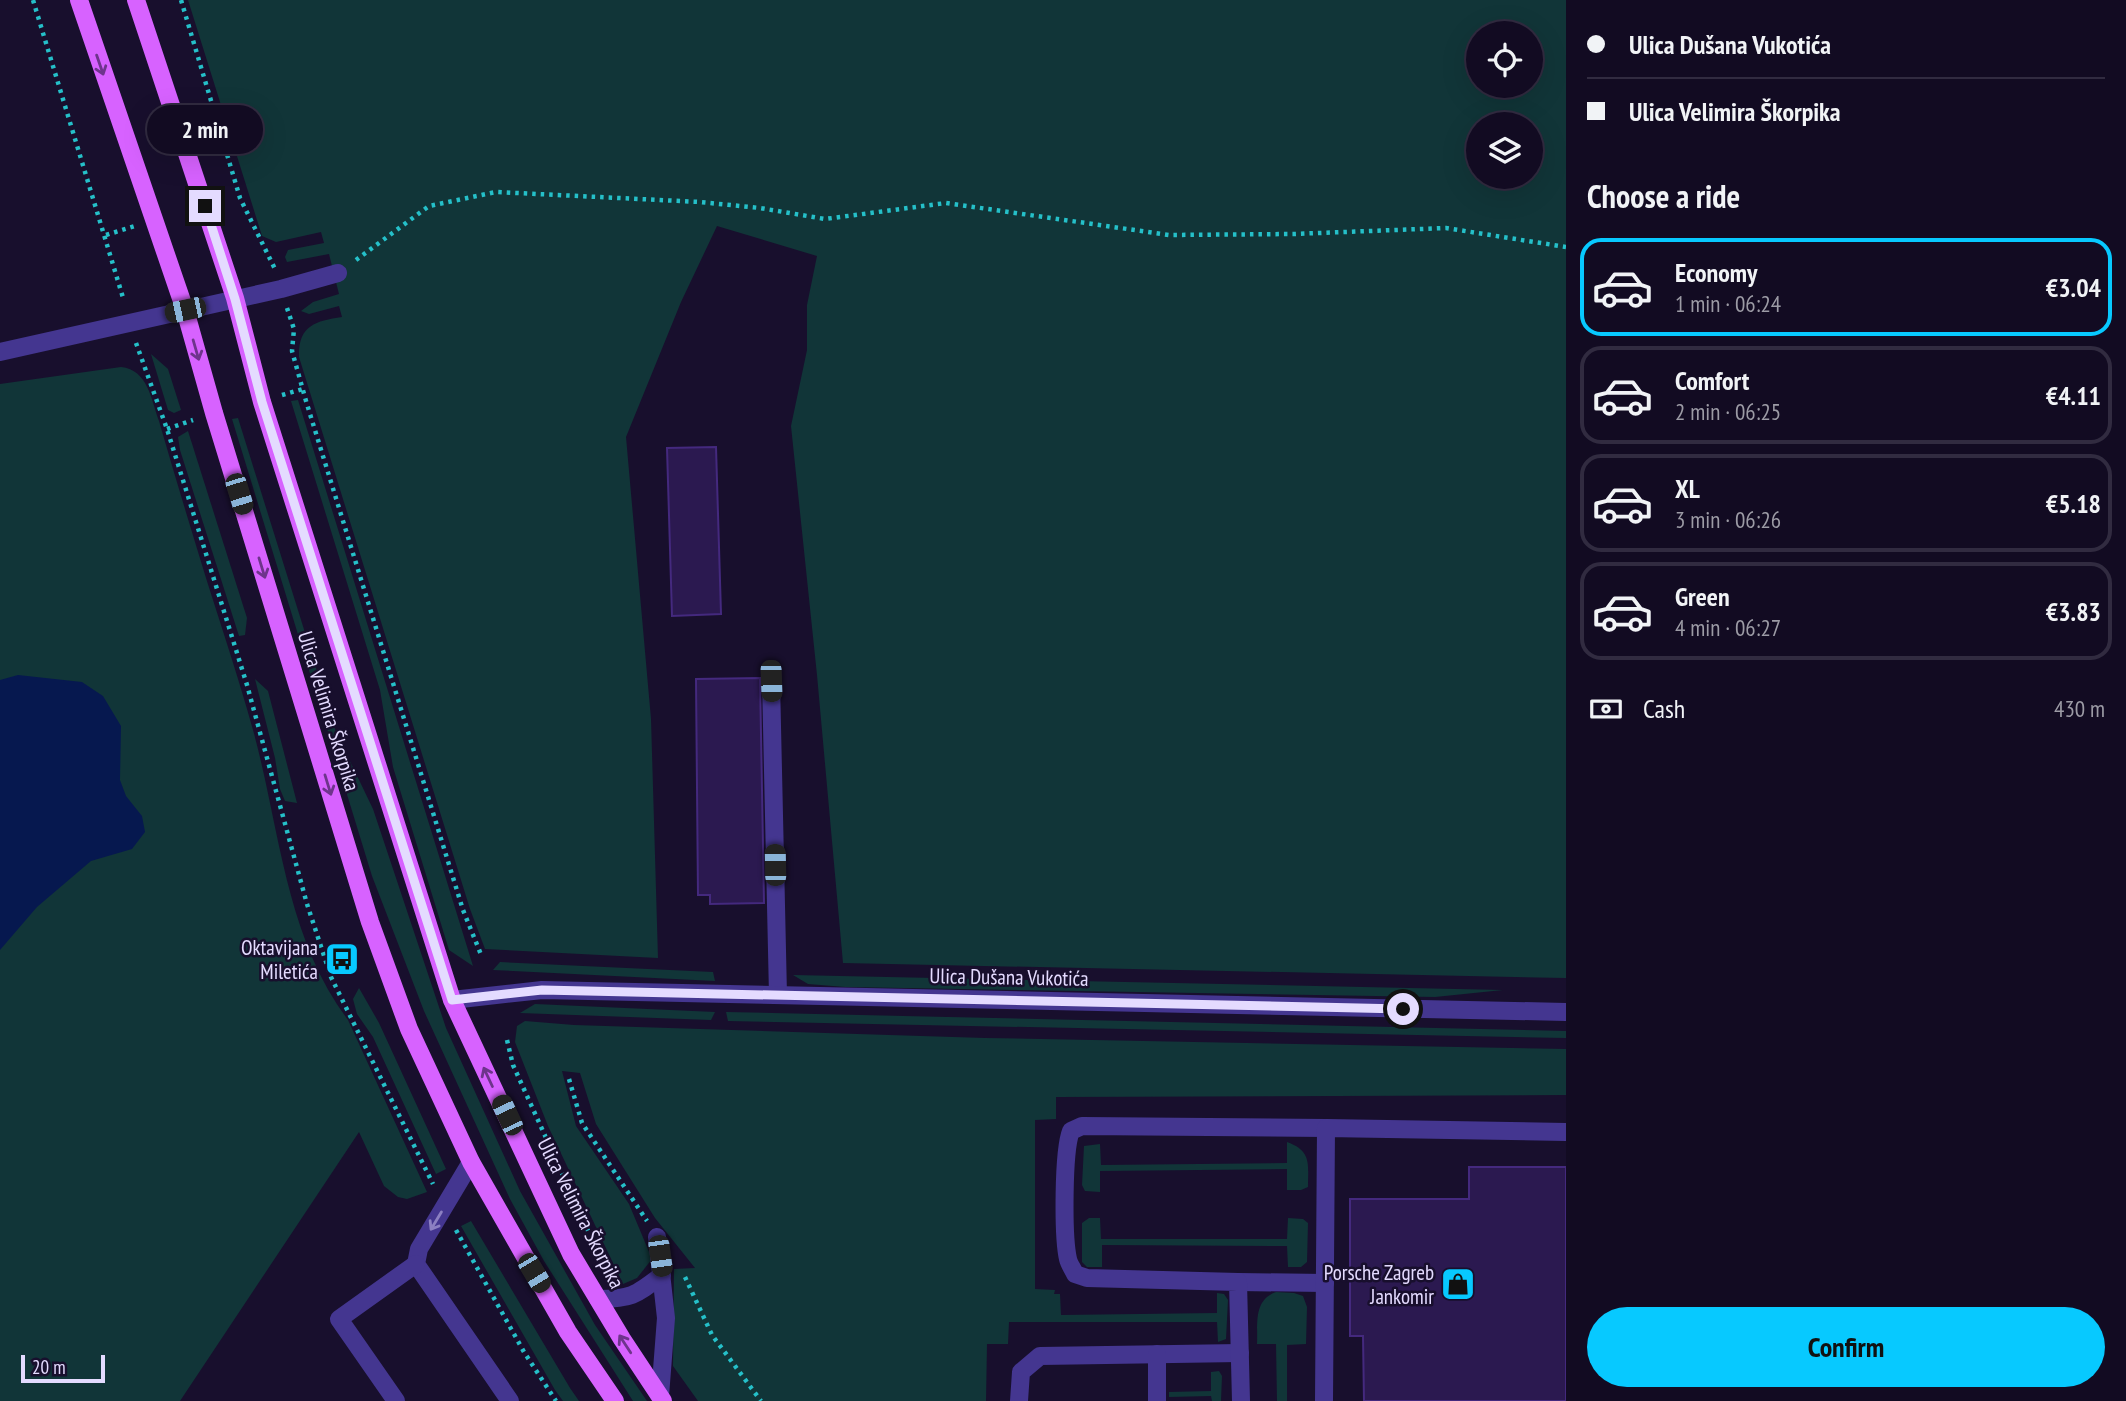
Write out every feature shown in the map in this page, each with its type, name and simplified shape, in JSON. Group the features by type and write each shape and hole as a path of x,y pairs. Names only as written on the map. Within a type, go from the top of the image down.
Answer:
{"main road":[{"name":"Ulica Velimira Škorpika","path":"79,0 185,310 370,922 409,1029 471,1162 562,1321 615,1401"},
{"name":"Ulica Velimira Škorpika","path":"136,0 235,299 262,402 452,1000 571,1254 662,1399"}],"street":[{"path":"0,352 338,273"},
{"path":"771,681 778,995"},
{"name":"Ulica Dušana Vukotića","path":"452,1000 542,990 1566,1012"},
{"path":"1325,1283 1087,1278 1075,1274 1068,1259 1065,1198 1066,1143 1071,1132 1082,1126 1566,1132"},
{"path":"1324,1401 1326,1128"},
{"path":"396,1401 339,1319 416,1264 419,1249 471,1162"},
{"path":"657,1237 666,1318 662,1399"},
{"path":"416,1264 510,1401"},
{"path":"598,1299 624,1299 638,1294 662,1275"},
{"path":"1238,1282 1241,1401"},
{"path":"1018,1401 1021,1372 1040,1356 1240,1353"},
{"path":"1157,1354 1157,1401"}],"path":[{"path":"33,0 120,285"},
{"path":"181,0 240,198 272,261"},
{"path":"338,273 429,206 496,192 700,202 760,208 825,219 946,202 1169,235 1293,234 1446,228 1566,247"},
{"path":"106,235 124,229"},
{"path":"294,329 292,351 303,389 459,897 482,957"},
{"path":"137,348 167,429 247,685 307,904 331,977 444,1207 524,1352 556,1401"},
{"path":"293,391 303,389"},
{"path":"167,429 188,421"},
{"path":"507,1040 513,1065 591,1237"}],"green space":[{"path":"188,0 1566,0 1566,978 843,963 791,426 807,350 807,305 817,256 717,226 681,302 626,437 651,719 658,958 485,949 470,909 299,357 301,338 310,327 342,317 339,306 309,314 301,311 313,302 339,294 329,254 287,262 285,257 288,250 324,243 321,232 276,242 262,236"},
{"path":"151,354 168,369 181,410 174,413 168,410"},
{"path":"121,367 130,369 143,380 153,404 248,711 287,880 310,953 348,1020 427,1192 407,1199 398,1197 384,1186 359,1132 180,1401 0,1401 0,384"},
{"path":"298,400 473,966 449,950 393,767 380,690 291,401"},
{"path":"238,418 336,732 373,809 446,1028 520,1191 595,1325 647,1401 633,1401 544,1261 510,1199 424,1011 372,876 232,419"},
{"path":"188,431 247,618 245,635 239,636 180,450 178,437"},
{"path":"255,679 268,691 297,803 285,801 280,789"},
{"path":"500,962 713,972 715,981 493,970"},
{"path":"793,975 1503,990 1435,997 845,987 808,984"},
{"path":"359,988 379,1023 446,1169 436,1174 373,1037 357,1014 353,999"},
{"path":"535,1004 715,1012 711,1020 520,1013"},
{"path":"726,1012 1566,1031 1566,1038 728,1021"},
{"path":"525,1021 574,1025 985,1038 1566,1049 1566,1095 1056,1097 1056,1119 1035,1120 1035,1289 1055,1290 1054,1294 1060,1294 1061,1315 1217,1313 1217,1293 1224,1294 1228,1300 1226,1339 1218,1342 1217,1322 1009,1322 1008,1344 987,1344 986,1401 698,1401 673,1366 674,1269 695,1268 655,1218 596,1124 580,1073 562,1071 576,1126 629,1204 652,1259 637,1278 623,1284 548,1126 515,1042 517,1026"},
{"path":"1287,1142 1301,1150 1307,1159 1308,1187 1301,1190 1287,1190 1287,1169 1100,1171 1100,1192 1085,1191 1082,1185 1084,1146 1100,1144 1101,1165 1287,1163"},
{"path":"1089,1218 1100,1218 1101,1239 1287,1239 1288,1218 1303,1219 1308,1223 1307,1262 1301,1267 1288,1267 1287,1246 1102,1245 1102,1267 1087,1267 1082,1262 1082,1223"},
{"path":"471,1221 579,1401 563,1401 555,1390 461,1226"},
{"path":"1276,1292 1303,1296 1307,1307 1306,1344 1287,1345 1287,1401 1277,1401 1276,1344 1257,1344 1260,1307 1263,1301"},
{"path":"1219,1371 1222,1376 1221,1401 1212,1401 1211,1396 1169,1397 1169,1392 1211,1391 1211,1372"}],"shaded area":[{"path":"18,675 82,682 103,696 121,726 120,780 126,796 142,816 145,832 132,849 91,861 37,907 0,950 0,680"}],"building":[{"path":"716,447 721,614 672,616 667,448"},
{"path":"760,678 764,903 710,904 710,895 698,895 696,679"},
{"name":"Porsche Zagreb Jankomir","path":"1469,1167 1566,1167 1566,1401 1364,1401 1363,1336 1350,1336 1350,1199 1469,1199"}],"place":[{"name":"Oktavijana Miletića","path":"342,959"},
{"name":"Porsche Zagreb Jankomir","path":"1458,1284"}],"route":[{"path":"205,206 235,299 262,402 452,1000 542,990 1403,1009"}]}
